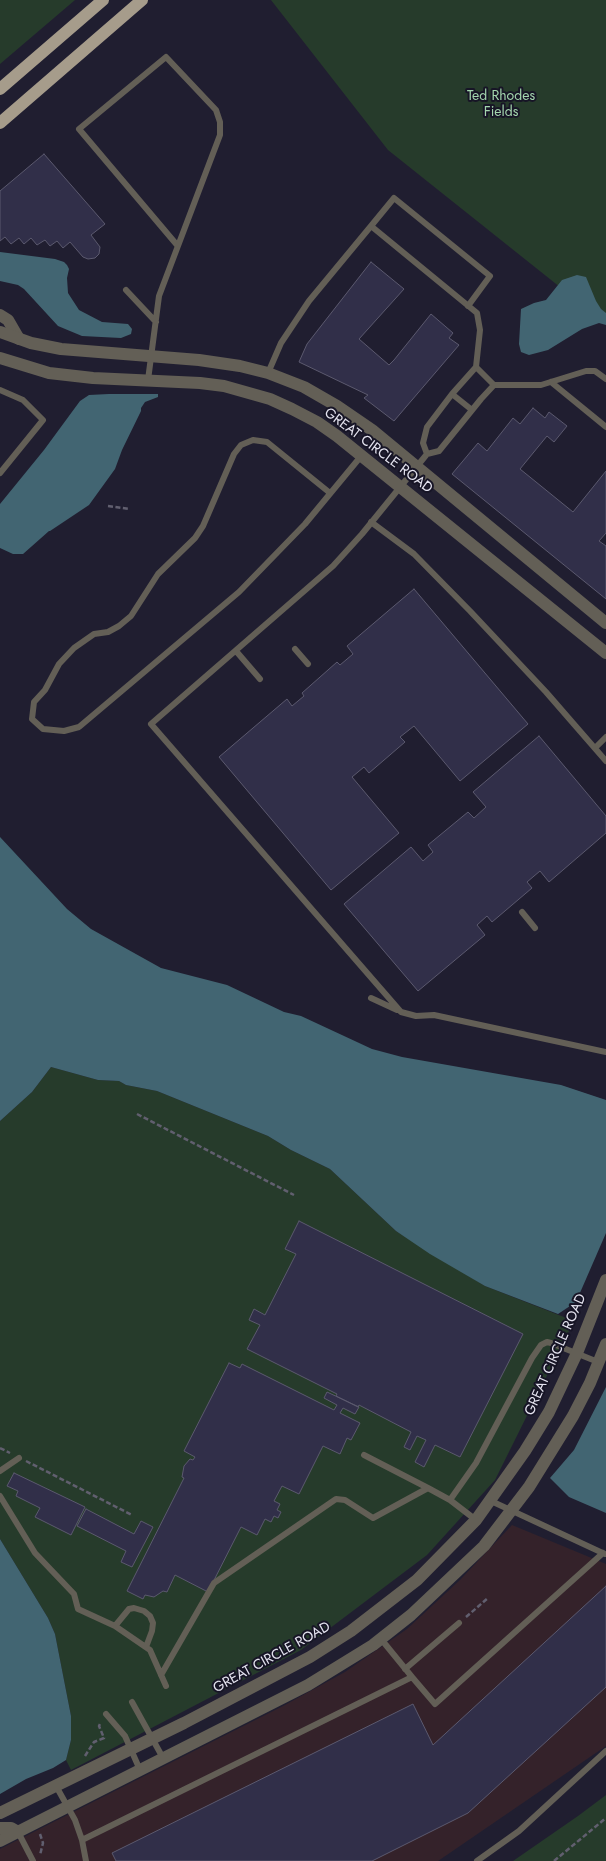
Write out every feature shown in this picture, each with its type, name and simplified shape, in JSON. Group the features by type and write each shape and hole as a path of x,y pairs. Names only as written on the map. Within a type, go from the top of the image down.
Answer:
{"main road":[{"path":"0,89 103,0"},
{"path":"0,123 142,0"}],"street":[{"path":"0,315 8,320 19,339"},
{"name":"GREAT CIRCLE ROAD","path":"0,332 61,350 151,356 240,366 268,373 304,387 337,406 372,430 606,622"},
{"name":"GREAT CIRCLE ROAD","path":"0,358 49,373 93,378 224,386 270,400 317,422 401,486 606,653"},
{"name":"GREAT CIRCLE ROAD","path":"0,1814 310,1657 351,1631 417,1580 476,1520 525,1451 549,1412 577,1353 606,1280"},
{"path":"0,1841 308,1686 381,1639 412,1615 484,1546 529,1487 573,1416 606,1344"},
{"path":"0,1828 11,1828 18,1832"}],"lane":[{"path":"148,380 159,296 220,135 220,122 216,110 166,57 79,129 177,245"},
{"path":"268,373 276,354 309,301 394,198 490,276 468,306"},
{"path":"371,226 477,313 480,330 476,367 452,394 428,427 423,443 428,454"},
{"path":"126,290 156,322"},
{"path":"476,367 494,385 541,384 586,371 595,371 606,379"},
{"path":"551,382 606,427"},
{"path":"401,1012 151,724 333,566 428,454 439,451 494,385"},
{"path":"0,390 23,400 44,420 0,473"},
{"path":"452,394 472,410"},
{"path":"330,493 267,442 254,440 241,446 234,454 203,526 195,538 158,574 132,616 108,632 94,634 74,648 59,664 45,690 34,702 32,719 43,729 64,732 79,727 240,592 304,524 362,455"},
{"path":"372,522 414,554 470,610 606,761"},
{"path":"295,649 308,664"},
{"path":"236,651 260,679"},
{"path":"595,748 606,737"},
{"path":"522,912 535,928"},
{"path":"371,998 401,1012 416,1016 434,1015 606,1052"},
{"path":"450,1500 476,1463 491,1437 537,1349 547,1342 598,1362"},
{"path":"364,1455 450,1500 476,1520"},
{"path":"0,1471 19,1458"},
{"path":"161,1675 214,1583 336,1499 345,1500 373,1518 428,1488"},
{"path":"0,1496 35,1553 74,1594 78,1609 115,1626 150,1650 166,1686"},
{"path":"381,1639 435,1704 604,1554 491,1501"},
{"path":"115,1626 130,1610 134,1608 144,1611 150,1616 153,1623 146,1647"},
{"path":"406,1668 459,1623"},
{"path":"82,1840 412,1677"},
{"path":"132,1702 163,1758"},
{"path":"106,1714 124,1736 140,1770"},
{"path":"477,1861 519,1831 606,1751"},
{"path":"56,1786 68,1807 82,1840 86,1861"},
{"path":"18,1832 33,1861"}],"path":[{"path":"108,506 130,509"},
{"path":"137,1114 294,1194"},
{"path":"0,1448 132,1515"},
{"path":"459,1623 488,1598"},
{"path":"78,1759 87,1755 94,1742 104,1738 99,1726 106,1714"},
{"path":"554,1861 606,1818"},
{"path":"37,1861 43,1846 40,1832"}],"shaded area":[{"path":"512,1525 606,1564 606,1746 438,1861 0,1861 0,1849 285,1705 345,1672 407,1629 460,1580"}],"green space":[{"path":"0,0 75,0 0,64"},
{"name":"Ted Rhodes Fields","path":"271,0 606,0 606,319 590,311 388,150"},
{"path":"51,1067 98,1080 119,1081 126,1085 157,1091 268,1136 291,1150 330,1169 396,1231 485,1286 574,1321 495,1480 427,1555 301,1650 71,1770 66,1760 71,1740 71,1716 55,1634 48,1618 0,1539 0,1121 32,1092"},
{"path":"606,1795 606,1861 513,1861 578,1816"}],"water":[{"path":"0,252 55,259 64,262 69,269 67,278 68,293 79,310 102,322 128,324 132,329 131,334 121,338 82,336 58,326 24,289 18,285 0,281"},
{"path":"577,275 586,277 596,301 606,313 606,325 599,323 582,329 548,350 529,355 521,352 519,344 521,309 546,300 562,280"},
{"path":"158,394 158,397 145,402 141,408 115,469 89,505 49,531 23,554 13,554 0,548 0,504 44,450 80,401 89,395"},
{"path":"0,837 67,909 91,929 161,968 227,985 284,1012 301,1016 372,1049 402,1057 561,1085 606,1100 606,1233 576,1302 558,1314 485,1286 430,1254 396,1231 330,1169 291,1150 268,1136 157,1091 126,1085 119,1081 98,1080 51,1067 32,1092 0,1121"},
{"path":"606,1387 606,1513 569,1497 550,1478 574,1450"},
{"path":"0,1539 48,1618 55,1634 71,1716 71,1740 66,1760 0,1794"}],"building":[{"path":"44,154 105,224 91,235 100,247 99,254 95,258 88,259 83,257 70,242 63,248 57,241 50,246 45,240 37,245 31,238 24,244 19,238 11,244 5,237 0,241 0,191"},
{"path":"371,262 404,289 359,339 389,365 431,314 453,333 449,338 459,345 394,421 364,398 368,395 299,362 307,344"},
{"path":"533,408 545,418 549,412 567,426 554,442 547,436 520,469 573,512 606,471 606,533 599,541 606,546 606,599 452,474 478,443 487,451 513,418 520,424"},
{"path":"414,589 528,724 460,781 414,726 400,737 405,742 369,773 364,767 352,777 399,833 331,890 219,757 287,699 292,706 304,696 302,693 337,662 340,665 353,654 347,646"},
{"path":"539,736 606,816 606,833 549,882 540,871 527,882 532,888 492,922 487,916 477,925 485,935 418,991 344,904 411,847 423,861 433,852 428,845 468,812 474,818 486,807 473,792"},
{"path":"299,1221 523,1334 460,1457 435,1445 424,1467 415,1462 426,1440 417,1436 410,1450 404,1447 411,1432 359,1405 358,1407 336,1396 337,1394 247,1349 260,1325 249,1320 254,1309 265,1315 296,1254 285,1249"},
{"path":"229,1363 240,1368 242,1364 334,1410 337,1405 324,1398 327,1392 359,1407 355,1414 343,1408 340,1413 360,1423 351,1440 347,1438 340,1454 323,1446 299,1494 282,1486 274,1501 280,1504 277,1510 281,1512 278,1518 274,1516 271,1522 265,1519 257,1535 241,1527 208,1592 175,1575 167,1592 163,1591 154,1597 145,1595 143,1599 127,1591 184,1478 182,1477 184,1466 190,1459 193,1460 195,1457 184,1451"},
{"path":"14,1473 85,1507 71,1535 35,1517 40,1508 16,1496 18,1491 7,1486"},
{"path":"86,1509 134,1534 141,1521 153,1527 132,1567 121,1562 126,1551 77,1526"},
{"path":"606,1586 606,1687 468,1813 372,1861 116,1861 112,1853 413,1704 433,1745"}]}
